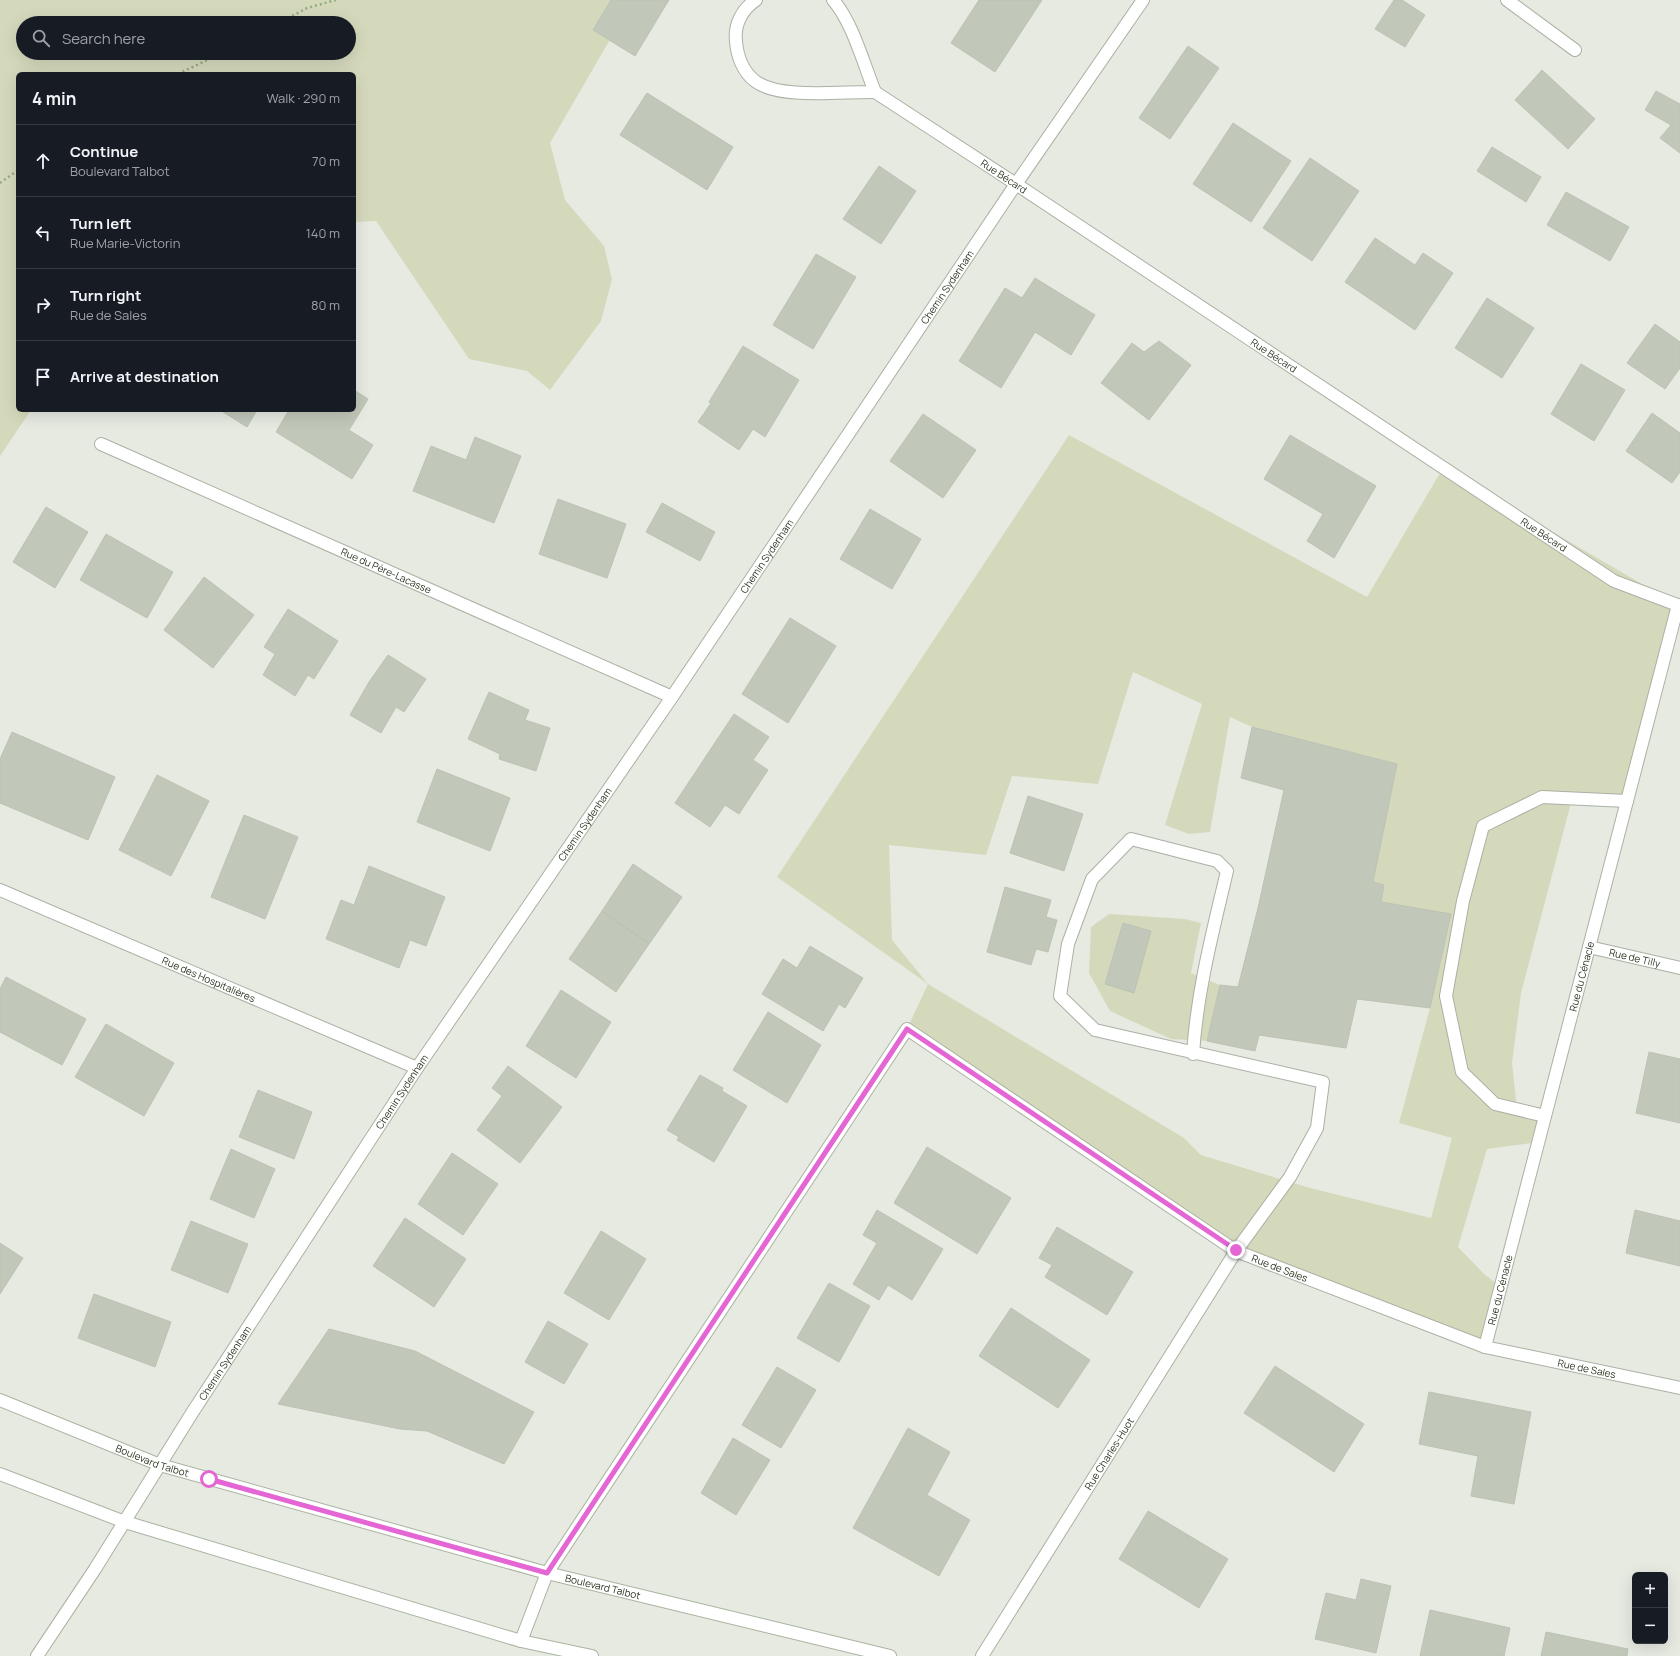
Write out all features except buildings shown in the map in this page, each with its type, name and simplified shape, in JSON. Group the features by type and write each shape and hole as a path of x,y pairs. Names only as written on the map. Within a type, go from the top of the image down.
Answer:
{"street":[{"path":"756,0 742,12 737,23 735,36 737,52 744,68 754,81 765,88 792,93 875,92 847,22 840,8 833,0"},
{"name":"Chemin Sydenham","path":"37,1656 417,1068 672,697 1016,184 1143,0"},
{"path":"1507,0 1575,50"},
{"name":"Rue Bécard","path":"875,92 1614,581 1679,606"},
{"name":"Rue du Père-Lacasse","path":"101,444 672,697"},
{"name":"Rue du Cénacle","path":"1485,1347 1679,606"},
{"path":"1545,1116 1495,1104 1462,1072 1446,996 1465,893 1483,826 1542,797 1627,801"},
{"path":"1131,839 1217,861 1227,871 1208,951 1195,1023 1193,1054 1095,1030 1060,996 1068,944 1092,879 1131,839"},
{"name":"Rue des Hospitalières","path":"0,890 417,1068"},
{"name":"Rue de Tilly","path":"1589,947 1680,968"},
{"name":"Rue de Sales","path":"547,1573 907,1029 1236,1250 1485,1347 1680,1388"},
{"name":"Rue Charles-Huot","path":"982,1656 1236,1250 1290,1177 1317,1128 1323,1082 1193,1054"},
{"name":"Boulevard Talbot","path":"0,1400 160,1465 547,1573 890,1656"},
{"path":"0,1474 125,1522 521,1641 592,1656"},
{"path":"521,1641 547,1573"}],"path":[{"path":"292,16 307,8 336,0"},
{"path":"182,72 207,60"},
{"path":"0,183 16,171"}],"green space":[{"path":"0,0 633,0 550,143 565,200 604,246 612,279 601,321 550,390 527,371 469,359 376,221 356,222 356,72 16,72 16,412 30,412 0,456"},
{"path":"1069,435 1367,597 1443,468 1678,605 1627,801 1572,799 1521,993 1512,1063 1517,1109 1545,1116 1539,1142 1487,1149 1458,1247 1484,1274 1501,1287 1485,1347 1236,1251 907,1029 928,984 777,877","holes":["1133,672 1202,704 1165,825 1189,834 1210,832 1230,717 1252,727 1397,764 1373,882 1384,885 1381,902 1451,915 1430,1008 1399,1123 1452,1138 1431,1218 1310,1188 1201,1155 1184,1138 928,984 892,940 889,845 986,855 1012,776 1098,784"]},
{"path":"1109,914 1185,919 1201,923 1191,973 1220,985 1207,1041 1171,1039 1110,1011 1089,973 1091,927"}],"route":[{"path":"209,1479 547,1573 907,1029 1236,1250"}]}
